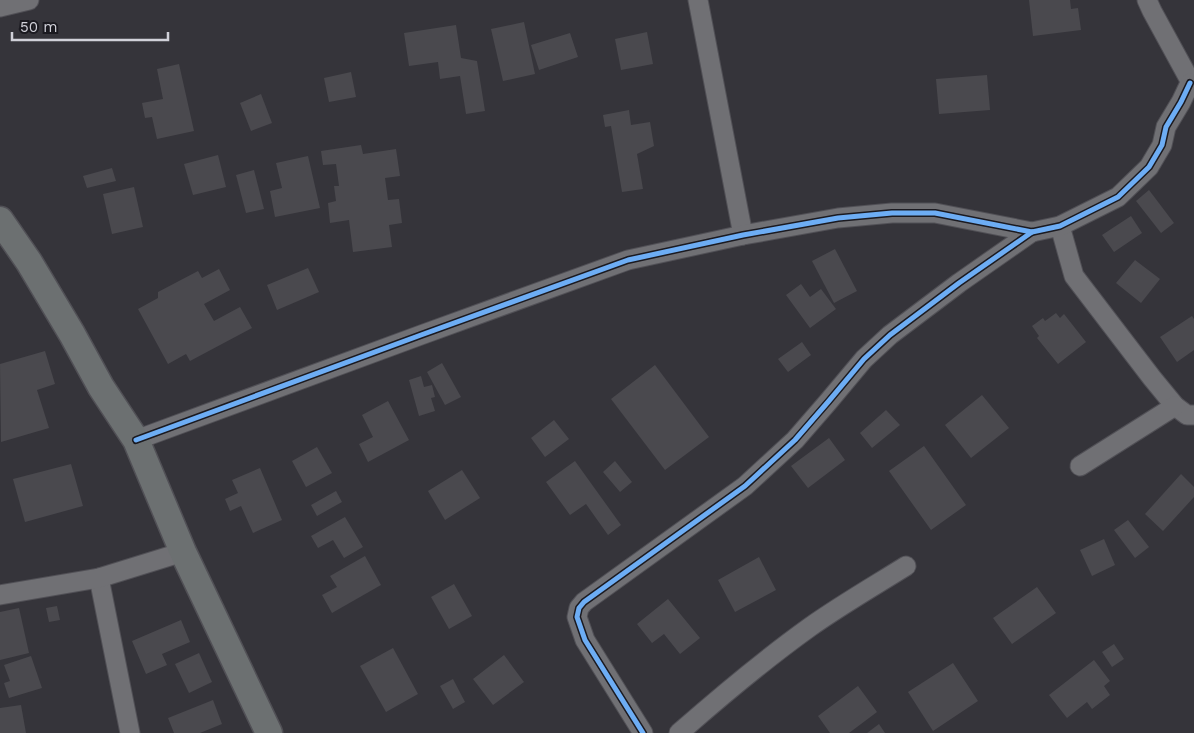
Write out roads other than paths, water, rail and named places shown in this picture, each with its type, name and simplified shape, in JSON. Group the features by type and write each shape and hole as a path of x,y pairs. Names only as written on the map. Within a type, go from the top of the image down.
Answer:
{"street":[{"path":"0,7 29,0"},
{"path":"698,0 743,235"},
{"path":"136,440 402,341 628,260 743,235 838,218 892,213 935,214 1032,232 1060,226 1118,196 1148,167 1162,144 1166,127 1192,85 1152,11 1148,0"},
{"path":"0,220 29,262 101,387 136,440 183,552 269,733"},
{"path":"1060,226 1074,276 1175,406 1187,415 1194,415"},
{"path":"643,733 585,640 577,617 579,608 584,602 745,486 795,440 864,359 890,335 959,283 1032,232"},
{"path":"1080,466 1175,406"},
{"path":"0,595 99,578 183,552"},
{"path":"679,733 725,692 769,657 812,626 906,566"},
{"path":"99,578 130,733"}]}
